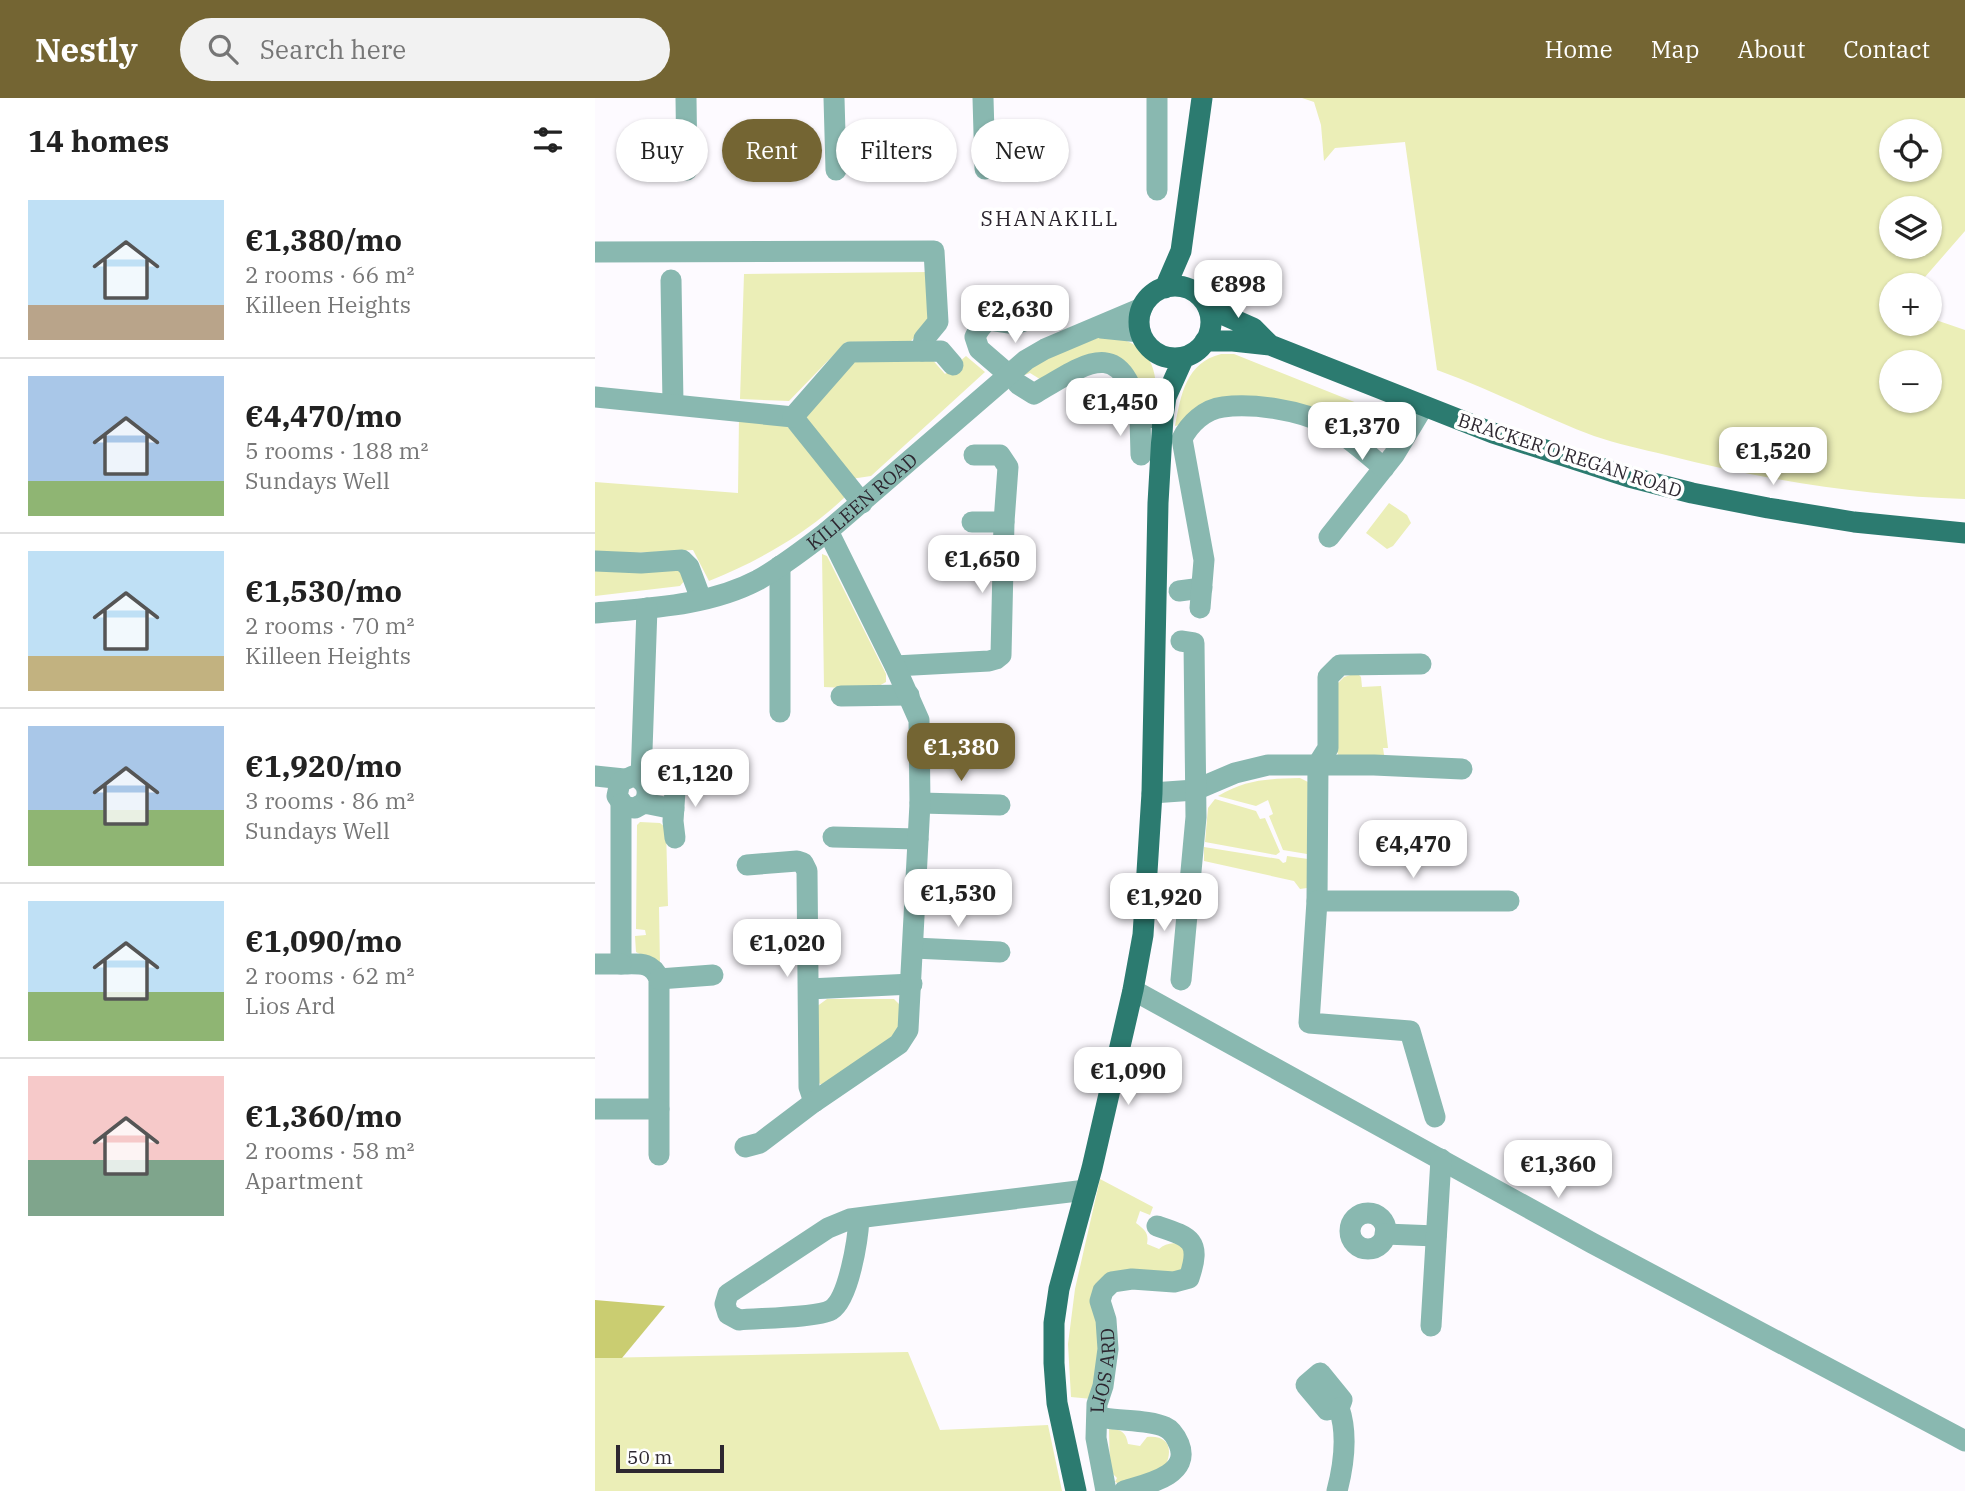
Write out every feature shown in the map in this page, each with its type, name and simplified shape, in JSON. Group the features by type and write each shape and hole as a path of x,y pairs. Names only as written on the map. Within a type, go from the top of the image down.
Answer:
{"main road":[{"path":"1165,288 1181,251 1202,98"},
{"path":"1181,251 1192,290"},
{"path":"1179,286 1192,290 1208,308 1211,326 1205,341 1184,357 1171,358 1159,354 1148,346 1140,332 1139,317 1142,308 1148,298 1165,288 1179,286"},
{"name":"BRACKER O'REGAN ROAD","path":"1208,308 1253,328 1271,345"},
{"name":"BRACKER O'REGAN ROAD","path":"1205,341 1271,345 1493,433 1616,473 1692,493 1854,522 1965,533"},
{"path":"1076,1491 1057,1403 1054,1323 1059,1289 1086,1191 1133,990 1143,935 1152,793 1158,503 1165,407 1159,354"},
{"path":"1165,407 1184,357"}],"street":[{"path":"686,98 686,119"},
{"path":"834,98 836,170"},
{"path":"983,98 984,119"},
{"path":"1157,98 1157,190"},
{"path":"595,252 934,251 938,322 924,339 922,351"},
{"path":"671,280 673,404"},
{"name":"KILLEEN ROAD","path":"595,613 701,599 742,587 780,566 828,531 1013,379 1045,349 1142,308"},
{"path":"1035,317 1016,324 989,320 982,324 975,337 979,349 1034,394 1085,364 1108,363 1126,376 1135,399 1140,418 1142,455"},
{"path":"1098,328 1140,332"},
{"path":"793,417 850,352 941,351 953,365"},
{"path":"595,397 793,417 862,503"},
{"path":"1140,418 1165,407"},
{"path":"1179,591 1201,598 1204,560 1182,439 1187,428 1200,417 1221,407 1267,408 1299,414 1327,425 1354,442 1384,468"},
{"path":"1329,537 1384,468 1423,407"},
{"path":"895,666 989,661 999,657 1002,648 1004,522 1008,467 1000,456 974,455"},
{"path":"972,522 1004,522"},
{"path":"745,1147 761,1143 814,1102 899,1044 908,1030 920,803 919,720 828,531"},
{"path":"595,561 682,560 689,567 701,599"},
{"path":"780,566 780,712"},
{"path":"621,964 621,804 616,791 632,779 647,608"},
{"path":"1181,641 1193,643 1196,817 1181,981"},
{"path":"1421,663 1339,665 1328,677 1328,748 1318,764 1317,901 1308,1023 1410,1031 1435,1118"},
{"path":"841,696 909,695"},
{"path":"1152,793 1195,790 1255,767 1318,764 1462,769"},
{"path":"595,776 632,779 647,788 647,799 644,803 635,808 621,804"},
{"path":"675,776 675,838"},
{"path":"644,803 674,809"},
{"path":"920,803 1000,805"},
{"path":"833,837 918,839"},
{"path":"747,865 797,861 806,867 809,1087 814,1102"},
{"path":"1317,901 1509,901"},
{"path":"914,948 1000,952"},
{"path":"595,964 645,963 656,969 659,979 659,1155"},
{"path":"659,979 713,975"},
{"path":"809,989 912,984"},
{"path":"1133,990 1593,1243 1965,1441"},
{"path":"595,1109 659,1109"},
{"path":"1431,1326 1441,1159"},
{"path":"859,1218 857,1240 843,1292 832,1309 812,1314 739,1320 728,1314 725,1304 728,1294 828,1228 859,1218 1086,1191"},
{"name":"LIOS ARD","path":"1106,1491 1096,1438 1097,1404 1103,1386 1108,1349 1106,1320 1100,1301 1103,1290 1112,1282 1174,1282 1189,1278 1196,1259 1193,1245 1187,1236 1157,1226"},
{"path":"1385,1234 1436,1236"},
{"path":"1337,1491 1344,1443 1344,1424 1339,1408"},
{"path":"1105,1418 1135,1428 1159,1424 1169,1428 1181,1449 1179,1461 1163,1479 1123,1491"}],"green space":[{"path":"1302,98 1965,98 1965,231 1942,257 1942,196 1879,196 1879,259 1941,259 1928,273 1879,273 1879,336 1942,336 1942,322 1965,330 1965,499 1814,485 1703,464 1603,439 1437,370 1405,142 1335,148 1324,161 1321,125 1314,102"},
{"path":"930,272 932,319 911,341 846,342 789,401 740,399 744,274"},
{"path":"1105,335 1132,343 1148,358 1155,379 1155,407 1146,408 1120,360 1043,381 1030,373 1017,378 1041,360"},
{"path":"1221,354 1234,354 1397,419 1397,423 1384,438 1385,443 1378,448 1369,440 1363,444 1281,403 1175,426 1187,381 1200,365"},
{"path":"966,356 985,372 871,476 851,479 806,423 806,412 850,362 930,357 945,374"},
{"path":"739,417 782,420 844,493 844,498 780,546 709,581 693,550 614,554 595,552 595,482 738,493"},
{"path":"1389,503 1407,515 1411,523 1393,546 1387,549 1366,533"},
{"path":"822,554 827,556 886,674 886,682 877,687 824,687"},
{"path":"595,570 681,570 685,580 680,586 595,596"},
{"path":"1357,673 1361,677 1362,687 1381,686 1388,748 1383,748 1385,761 1339,756 1336,750 1337,684 1344,677"},
{"path":"1300,778 1308,782 1307,854 1283,850 1269,816 1273,814 1268,800 1256,806 1218,796 1238,786 1257,781"},
{"path":"1215,799 1256,811 1260,819 1265,818 1280,852 1276,855 1205,842 1208,808"},
{"path":"640,822 660,823 666,828 668,906 659,907 660,965 636,952 635,936 646,935 645,930 636,929 637,825"},
{"path":"1204,847 1279,859 1283,863 1286,862 1287,856 1308,859 1307,888 1300,889 1294,881 1204,861"},
{"path":"827,999 894,999 900,1005 902,1031 828,1087 820,1084 816,1078 816,1007"},
{"path":"1100,1179 1153,1207 1150,1215 1140,1211 1136,1223 1146,1232 1147,1244 1159,1249 1171,1243 1179,1244 1185,1250 1187,1260 1185,1274 1113,1279 1092,1399 1071,1397 1068,1344 1075,1289"},
{"path":"595,1300 665,1306 622,1358 595,1358"},
{"path":"908,1352 940,1430 1048,1425 1062,1491 595,1491 595,1358"},
{"path":"1109,1429 1122,1432 1128,1444 1140,1446 1147,1437 1161,1438 1169,1450 1165,1467 1120,1484 1115,1482 1117,1478 1110,1471"}],"district":[{"name":"SHANAKILL","path":"1050,218"}]}
